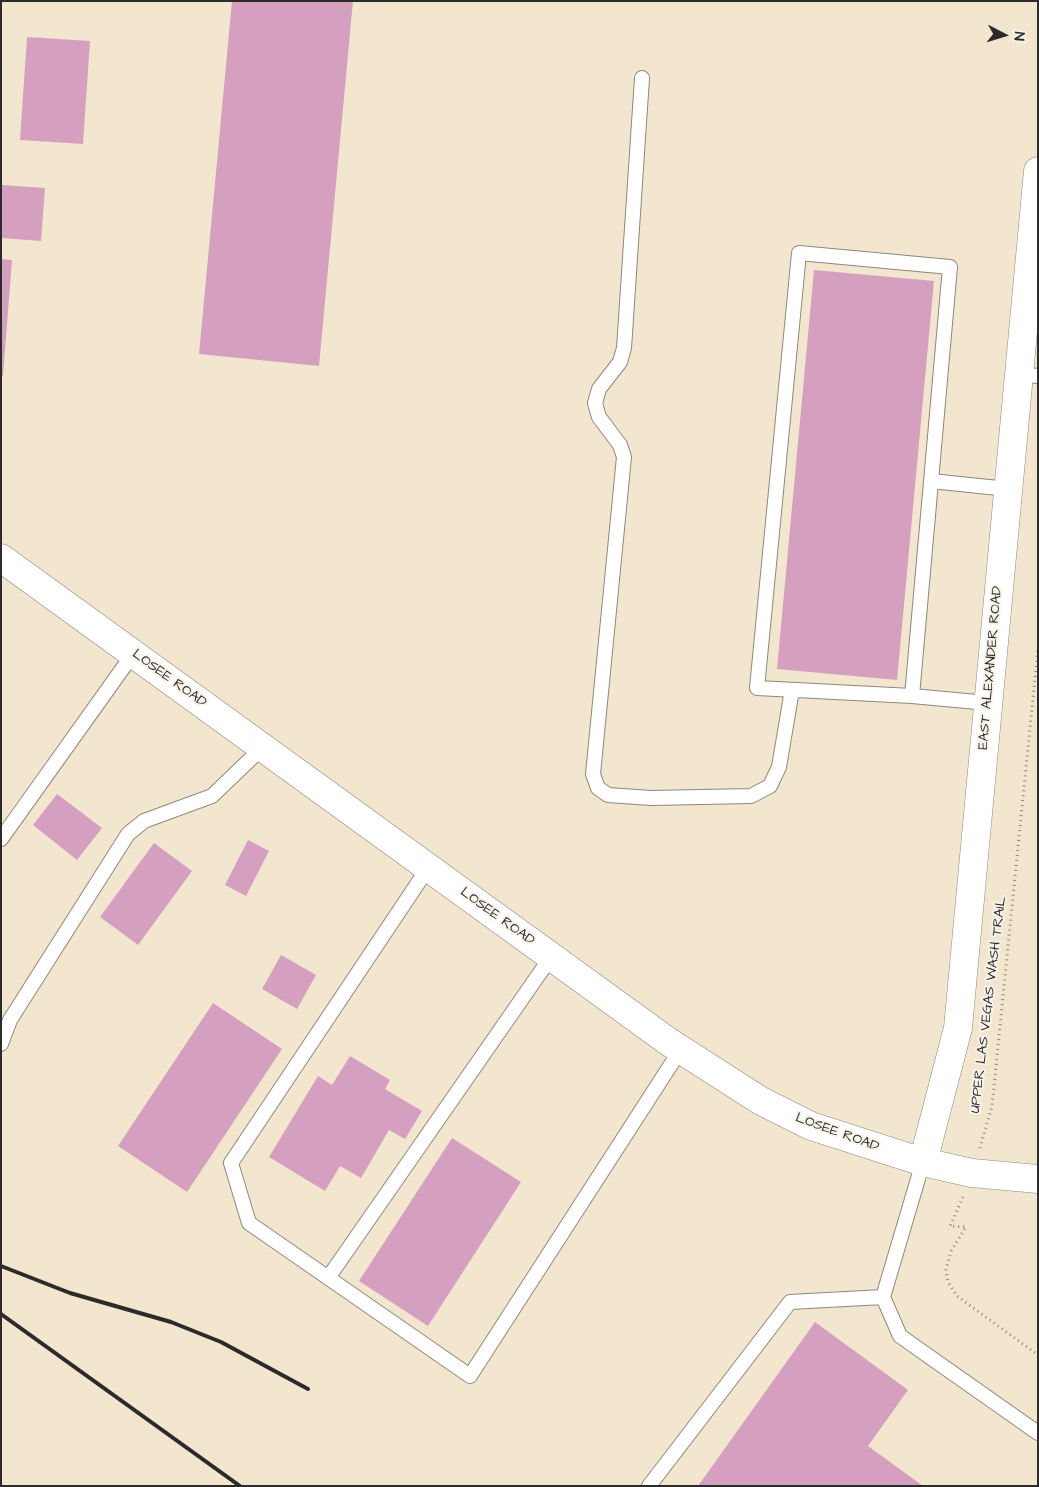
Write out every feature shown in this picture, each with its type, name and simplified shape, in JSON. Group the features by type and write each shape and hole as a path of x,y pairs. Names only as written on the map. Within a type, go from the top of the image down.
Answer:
{"main road":[{"name":"EAST ALEXANDER ROAD","path":"923,1162 958,1028 1008,489 1028,375 1037,175"},
{"name":"LOSEE ROAD","path":"1,558 681,1049 761,1101 811,1126 923,1162 972,1173 1038,1179"}],"lane":[{"path":"642,78 624,348 620,362 599,388 595,402 599,417 620,445 624,457 593,774 598,788 608,795 652,798 751,796 770,786 780,767 792,690"},
{"path":"912,696 950,267 798,253 757,688 912,696 988,703"},
{"path":"931,481 1008,489"},
{"path":"1,839 133,654"},
{"path":"1,1044 10,1020 128,834 144,821 212,796 262,748"},
{"path":"428,868 231,1163 249,1224 470,1376 681,1049"},
{"path":"328,1278 551,956"},
{"path":"923,1162 883,1297 900,1336 1038,1433"},
{"path":"649,1486 790,1302 883,1297"}],"path":[{"name":"UPPER LAS VEGAS WASH TRAIL","path":"1038,648 992,1106 972,1173 950,1226 966,1227 951,1251 946,1270 948,1282 957,1296 1038,1355"}],"building":[{"path":"232,1 353,1 319,366 199,354"},
{"path":"27,37 90,41 83,144 20,140"},
{"path":"1,185 45,188 41,241 1,238"},
{"path":"1,259 12,260 3,376 1,376"},
{"path":"814,270 934,281 897,680 777,669"},
{"path":"57,794 102,828 77,860 33,825"},
{"path":"248,840 269,851 246,896 225,885"},
{"path":"154,843 192,871 138,945 100,917"},
{"path":"281,955 316,975 297,1009 262,989"},
{"path":"213,1003 282,1049 187,1192 118,1146"},
{"path":"350,1056 390,1080 385,1089 422,1111 405,1139 389,1130 361,1178 340,1166 325,1191 269,1157 318,1076 332,1085"},
{"path":"452,1138 521,1182 428,1326 359,1281"},
{"path":"815,1322 908,1390 868,1446 923,1486 698,1486"}],"railway":[{"path":"1,1266 70,1293 171,1322 221,1342 308,1389"},
{"path":"1,1314 240,1486"}]}
